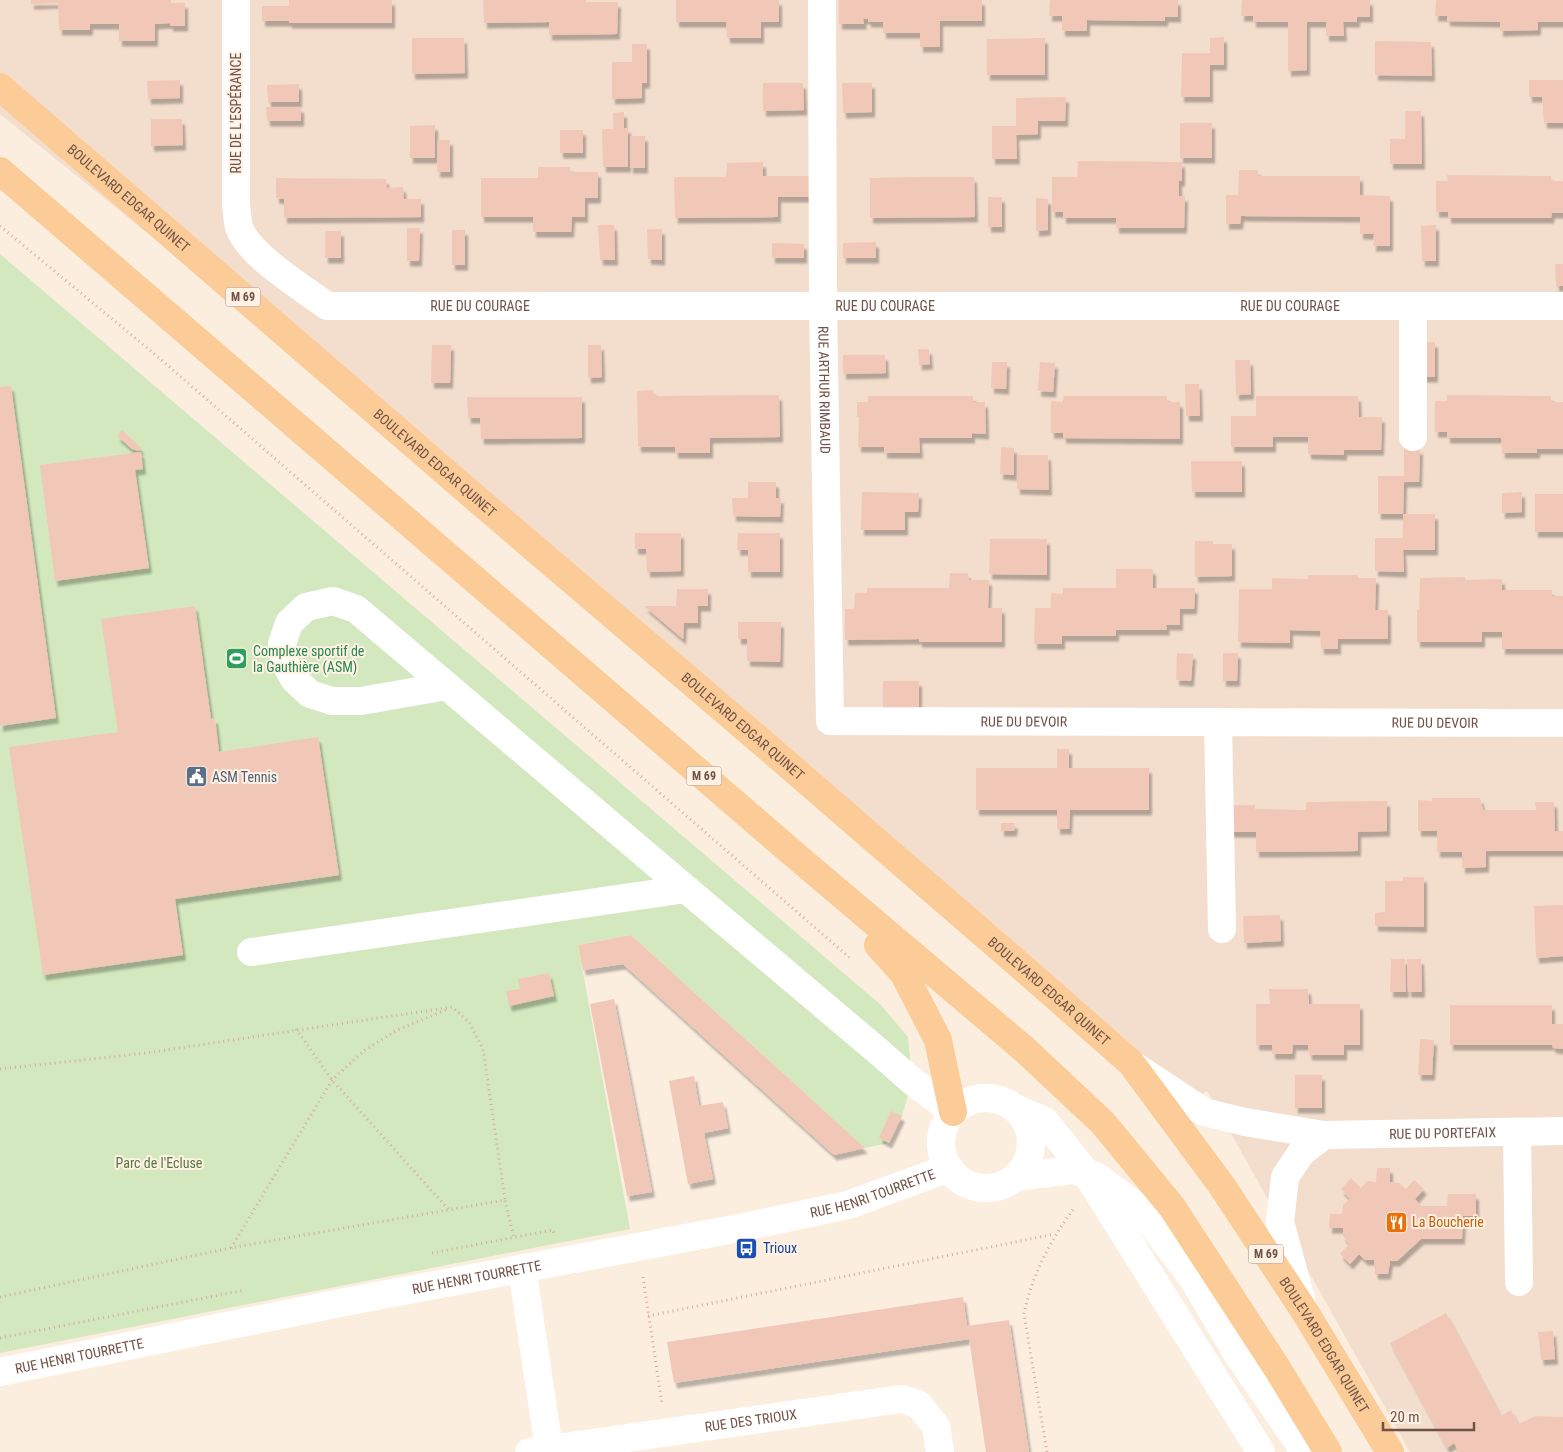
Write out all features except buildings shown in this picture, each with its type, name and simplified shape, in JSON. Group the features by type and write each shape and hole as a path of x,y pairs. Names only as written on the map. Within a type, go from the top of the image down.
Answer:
{"main road":[{"name":"BOULEVARD EDGAR QUINET","path":"0,87 1131,1063 1222,1186 1305,1312 1390,1452"},
{"name":"M 69","path":"0,171 803,862 1024,1049 1103,1123 1172,1206 1277,1368 1328,1452"},
{"path":"803,862 904,974 938,1040 953,1112"}],"street":[{"name":"RUE DE L'ESPÉRANCE","path":"236,0 236,204 239,227"},
{"name":"RUE ARTHUR RIMBAUD","path":"822,0 823,306 830,721"},
{"name":"RUE DU COURAGE","path":"239,227 247,243 260,256 327,306 1563,306"},
{"path":"1413,306 1414,437"},
{"path":"447,686 361,701 332,701 310,694 294,679 285,663 282,644 288,623 306,607 333,601 356,609 447,686 912,1081 953,1112"},
{"name":"RUE DU DEVOIR","path":"830,721 1563,723"},
{"path":"1218,722 1222,929"},
{"path":"250,952 686,889"},
{"name":"RUE DU PORTEFAIX","path":"1131,1063 1204,1112 1245,1122 1324,1135 1563,1131"},
{"path":"1013,1107 1023,1116 1029,1128 1031,1142 1030,1155 1016,1177 1002,1185 988,1188 973,1186 960,1179 949,1168 943,1154 941,1139 945,1125 953,1112 964,1104 976,1099 989,1098 1002,1101 1045,1122 1089,1178 1261,1452"},
{"path":"1517,1132 1519,1282"},
{"path":"1305,1312 1280,1222 1285,1177 1302,1153 1324,1135"},
{"name":"RUE HENRI TOURRETTE","path":"0,1372 355,1300 734,1229 848,1205 949,1168"},
{"path":"1016,1177 1072,1170 1089,1178 1096,1176 1140,1210 1193,1279 1238,1356 1305,1452"},
{"path":"522,1268 539,1450"},
{"name":"RUE DES TRIOUX","path":"539,1450 901,1399 918,1404 936,1426 940,1452"}],"path":[{"path":"0,226 158,357 852,960"},
{"path":"230,1248 332,1080 365,1050 397,1030 452,1007"},
{"path":"0,1069 146,1053 452,1007 469,1022 482,1049 505,1200 522,1268"},
{"path":"296,1030 332,1080 449,1210"},
{"path":"1047,1452 1024,1314 1028,1293 1041,1261 1089,1178"},
{"path":"0,1297 230,1248 505,1200"},
{"path":"648,1316 1055,1234"},
{"path":"642,1274 666,1432"}],"shaded area":[{"path":"0,0 1563,0 1563,1452 1410,1452 1207,1091 1186,1102 256,321 0,114"}],"green space":[{"name":"Complexe sportif de la Gauthière (ASM)","path":"0,254 881,1005 908,1037 912,1081 902,1116 889,1143 865,1148 631,935 578,945 630,1229 0,1353"}],"place":[{"name":"Complexe sportif de la Gauthière (ASM)","path":"237,659"},
{"name":"ASM Tennis","path":"196,777"},
{"name":"La Boucherie","path":"1396,1222"},
{"name":"Trioux","path":"747,1248"}],"park label":[{"name":"Parc de l'Ecluse","path":"159,1163"}]}
